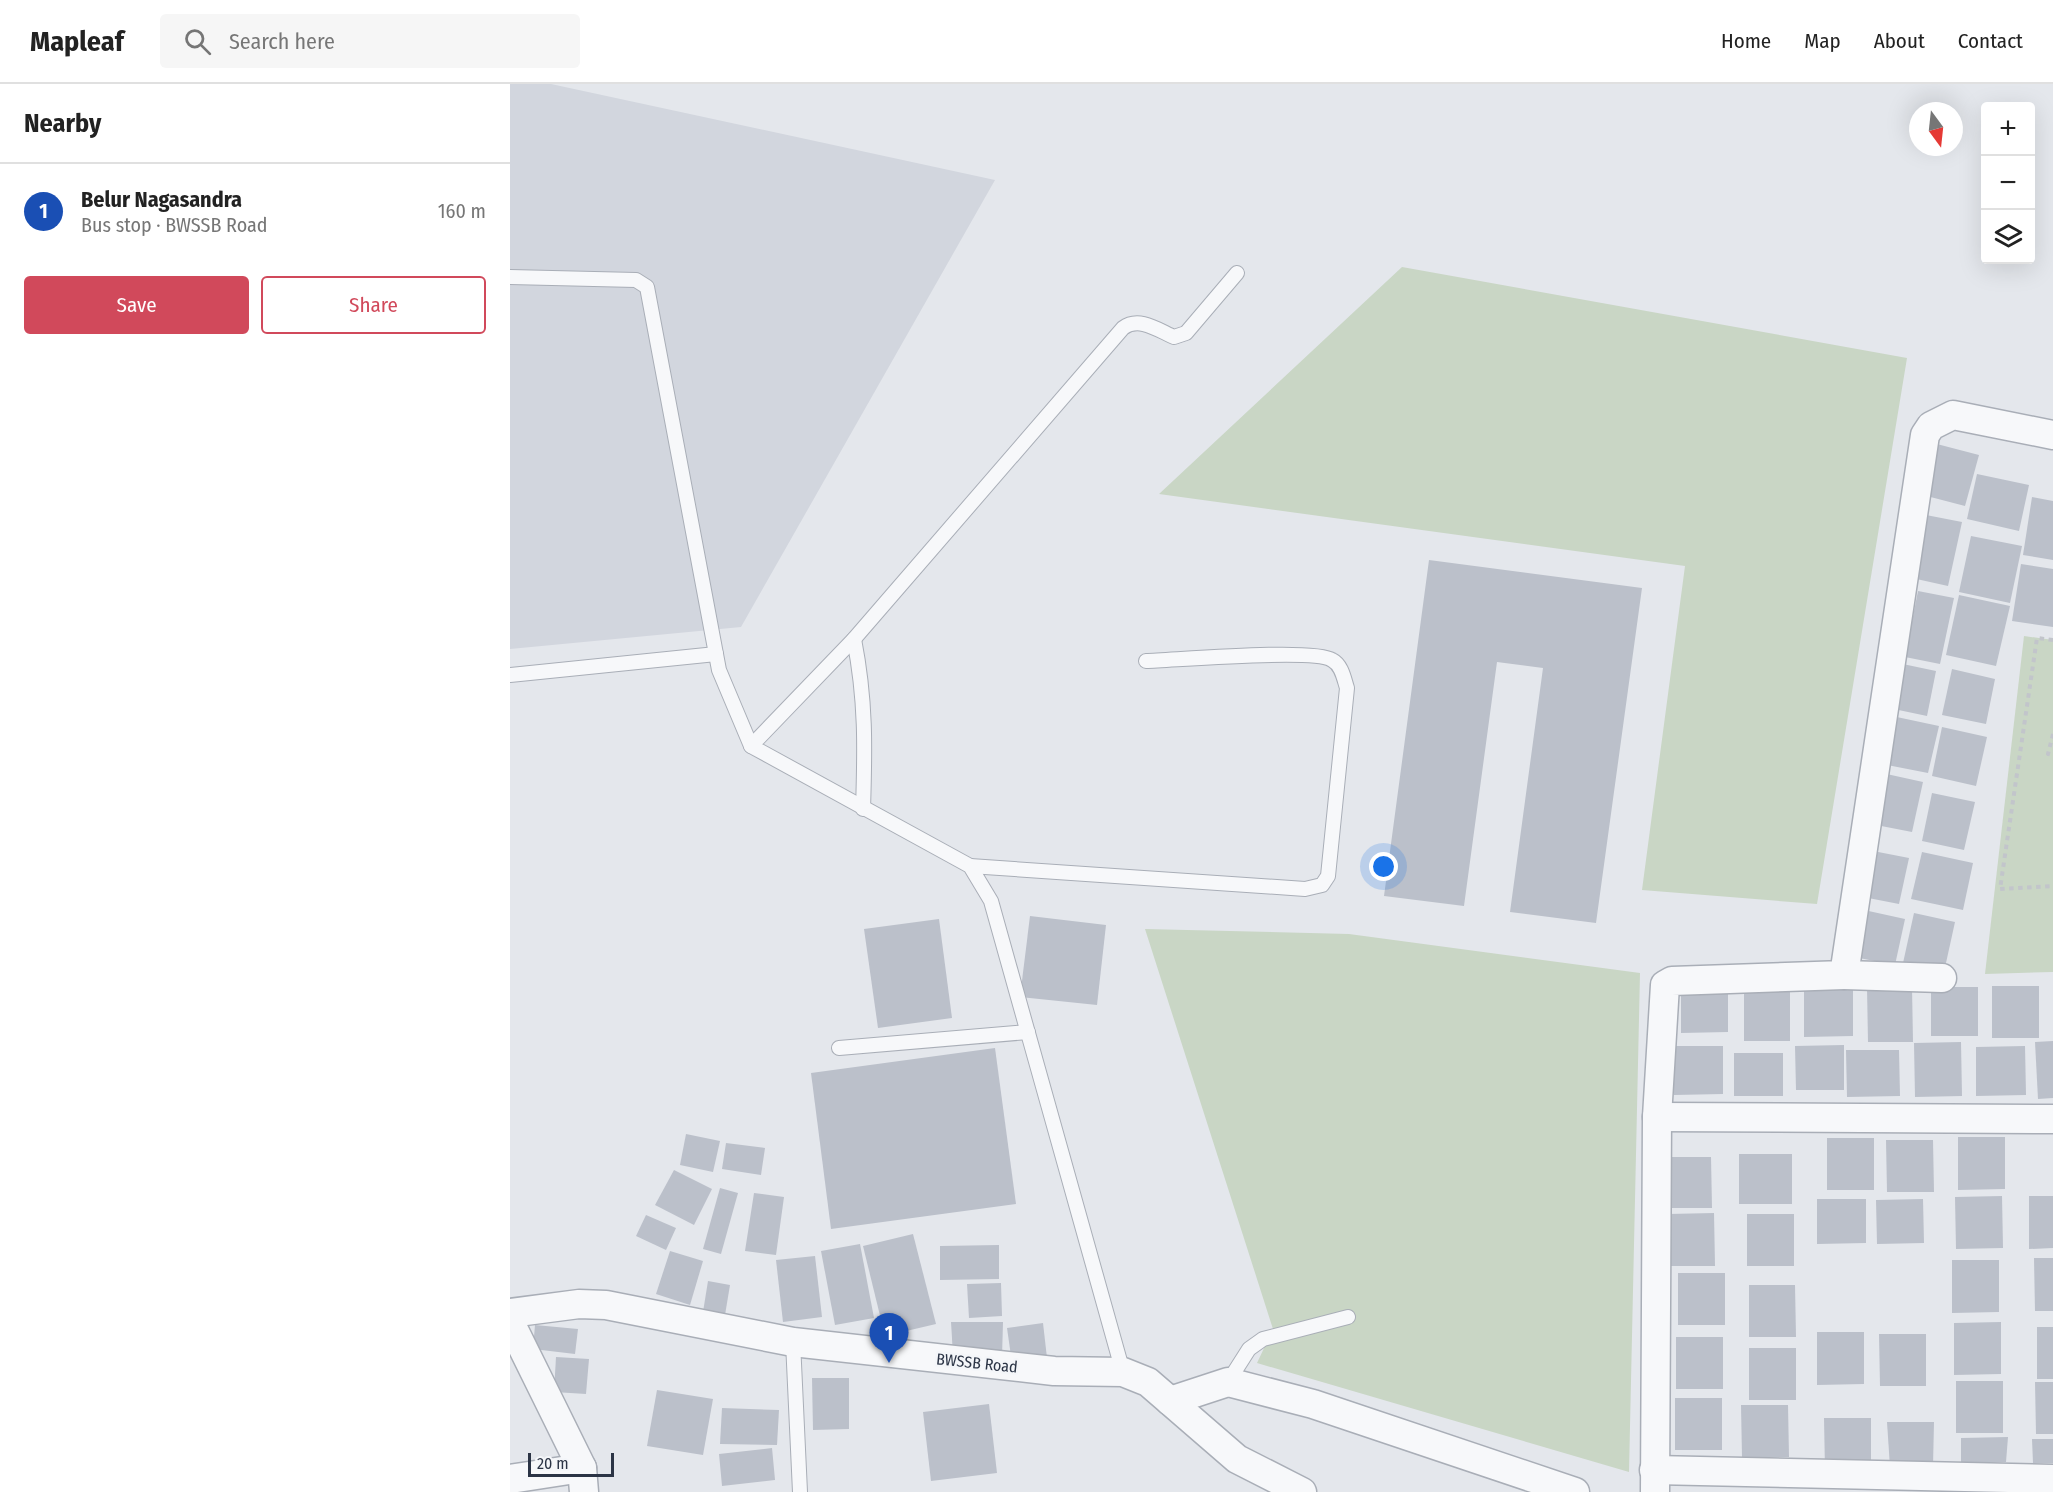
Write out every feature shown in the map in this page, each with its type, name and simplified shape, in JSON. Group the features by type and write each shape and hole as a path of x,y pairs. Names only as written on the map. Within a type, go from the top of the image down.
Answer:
{"street":[{"path":"1844,975 1925,435 1931,426 1953,415 2053,435"},
{"path":"1942,978 1844,975 1668,983 1664,989 1658,1117 1654,1481 2053,1479"},
{"path":"1658,1117 2053,1119"},
{"name":"BWSSB Road","path":"510,1313 579,1304 606,1305 793,1342 1054,1371 1123,1372 1148,1382 1237,1459 1302,1492"},
{"path":"510,1322 583,1480 510,1479"},
{"path":"1170,1401 1228,1382 1313,1404 1575,1492"}],"lane":[{"path":"751,746 854,639 1123,328 1129,323 1140,322 1174,337 1186,333 1238,273"},
{"path":"510,277 636,280 647,286 719,670 751,746 970,866 1305,889 1322,885 1328,876 1347,688 1342,671 1332,660 1306,654 1146,661"},
{"path":"854,639 863,686 865,738 863,809"},
{"path":"510,675 716,654"},
{"path":"970,866 991,901 1123,1372"},
{"path":"839,1048 1028,1032"},
{"path":"1228,1382 1249,1349 1263,1339 1348,1317"},
{"path":"793,1342 800,1492"}],"path":[{"path":"2053,640 2037,638 2000,889 2053,886"},
{"path":"2053,734 2048,754 2053,755"}],"shaded area":[{"path":"510,84 551,84 995,180 741,627 510,649"}],"green space":[{"path":"1402,267 1907,358 1817,904 1642,890 1685,566 1159,494"},
{"path":"2024,636 2053,640 2053,972 1985,974"},
{"path":"1145,929 1349,934 1640,973 1629,1472 1257,1363 1273,1329"}],"building":[{"path":"1933,443 1979,455 1965,506 1919,494"},
{"path":"1977,474 2029,485 2019,531 1967,519"},
{"path":"2032,497 2053,501 2053,560 2023,555"},
{"path":"1926,515 1962,522 1948,586 1912,578"},
{"path":"1971,536 2022,546 2010,603 1959,592"},
{"path":"1429,560 1642,588 1596,923 1510,912 1543,668 1497,662 1464,906 1384,896"},
{"path":"2021,564 2053,569 2053,627 2012,621"},
{"path":"1918,591 1954,598 1940,664 1905,657"},
{"path":"1959,595 2010,606 1996,666 1946,655"},
{"path":"1898,663 1936,671 1927,716 1889,708"},
{"path":"1952,669 1995,679 1986,724 1942,715"},
{"path":"1892,716 1939,726 1928,773 1882,764"},
{"path":"1942,727 1987,737 1976,786 1932,776"},
{"path":"1882,773 1923,782 1912,832 1871,824"},
{"path":"1932,793 1975,802 1964,850 1922,841"},
{"path":"1868,850 1909,858 1899,904 1858,896"},
{"path":"1922,852 1973,863 1963,910 1911,899"},
{"path":"1864,910 1905,919 1895,965 1854,957"},
{"path":"1914,913 1955,922 1944,972 1903,963"},
{"path":"1030,916 1106,925 1097,1005 1020,997"},
{"path":"939,919 952,1018 878,1028 864,929"},
{"path":"1853,984 1853,1036 1804,1037 1804,985"},
{"path":"1728,986 1728,1032 1681,1033 1681,987"},
{"path":"1992,986 2039,986 2039,1038 1992,1038"},
{"path":"1867,987 1912,987 1913,1042 1868,1042"},
{"path":"1931,987 1978,987 1978,1036 1931,1036"},
{"path":"1790,988 1790,1041 1744,1041 1744,989"},
{"path":"2053,1041 2053,1098 2038,1099 2035,1042"},
{"path":"1961,1042 1962,1096 1915,1097 1914,1043"},
{"path":"1844,1045 1844,1090 1796,1090 1795,1046"},
{"path":"1674,1046 1723,1046 1723,1094 1674,1095"},
{"path":"2025,1046 2026,1095 1976,1096 1976,1047"},
{"path":"995,1048 1016,1204 831,1229 811,1073"},
{"path":"1846,1050 1899,1050 1900,1096 1847,1097"},
{"path":"1734,1053 1783,1053 1783,1096 1734,1096"},
{"path":"686,1134 720,1141 713,1172 680,1165"},
{"path":"1958,1137 2005,1137 2005,1189 1958,1190"},
{"path":"1827,1138 1874,1138 1874,1190 1827,1190"},
{"path":"1886,1140 1933,1140 1934,1192 1887,1192"},
{"path":"726,1143 765,1148 761,1175 722,1169"},
{"path":"1739,1154 1792,1154 1792,1204 1739,1204"},
{"path":"1670,1157 1711,1157 1712,1208 1670,1208"},
{"path":"674,1170 712,1189 694,1225 655,1205"},
{"path":"720,1188 738,1193 721,1254 703,1249"},
{"path":"754,1193 784,1197 776,1255 745,1251"},
{"path":"2002,1196 2003,1248 1956,1249 1955,1197"},
{"path":"2029,1196 2053,1196 2053,1248 2029,1249"},
{"path":"1817,1199 1866,1199 1866,1243 1817,1244"},
{"path":"1923,1199 1924,1243 1877,1244 1876,1200"},
{"path":"1714,1213 1715,1266 1668,1266 1668,1214"},
{"path":"1747,1214 1794,1214 1794,1266 1747,1266"},
{"path":"646,1215 676,1228 666,1250 636,1236"},
{"path":"913,1234 936,1324 885,1336 863,1246"},
{"path":"860,1244 874,1318 835,1325 821,1251"},
{"path":"999,1245 999,1279 940,1280 940,1246"},
{"path":"670,1251 703,1261 690,1305 656,1294"},
{"path":"815,1256 822,1317 783,1322 776,1260"},
{"path":"2034,1258 2053,1258 2053,1311 2035,1311"},
{"path":"1952,1260 1999,1260 1999,1312 1952,1313"},
{"path":"1678,1273 1725,1273 1725,1325 1678,1325"},
{"path":"708,1281 730,1285 725,1315 703,1312"},
{"path":"1001,1283 1002,1316 969,1318 967,1284"},
{"path":"1749,1285 1795,1285 1796,1337 1749,1337"},
{"path":"951,1322 1003,1322 1002,1357 953,1355"},
{"path":"2001,1322 2001,1374 1954,1375 1954,1323"},
{"path":"1043,1323 1047,1358 1012,1363 1007,1328"},
{"path":"535,1325 578,1329 575,1354 533,1349"},
{"path":"2037,1327 2053,1327 2053,1379 2037,1379"},
{"path":"1817,1332 1864,1332 1864,1384 1817,1385"},
{"path":"1879,1334 1926,1334 1926,1386 1880,1386"},
{"path":"1676,1337 1723,1337 1723,1389 1676,1389"},
{"path":"1749,1348 1796,1348 1796,1400 1749,1400"},
{"path":"556,1357 589,1359 586,1394 554,1392"},
{"path":"812,1378 849,1378 849,1429 813,1430"},
{"path":"1956,1381 2003,1381 2003,1433 1956,1433"},
{"path":"2035,1382 2053,1382 2053,1434 2036,1434"},
{"path":"657,1390 713,1399 703,1455 647,1446"},
{"path":"1675,1398 1722,1398 1722,1450 1675,1450"},
{"path":"989,1404 997,1473 931,1481 923,1412"},
{"path":"1741,1405 1788,1405 1789,1457 1742,1457"},
{"path":"722,1408 779,1410 777,1445 720,1444"},
{"path":"1824,1418 1871,1418 1871,1470 1825,1470"},
{"path":"1887,1422 1934,1422 1933,1466 1890,1467"},
{"path":"2008,1437 2006,1462 1961,1463 1961,1438"},
{"path":"2032,1439 2053,1439 2053,1463 2033,1463"},
{"path":"772,1448 775,1480 722,1486 719,1454"}],"place":[{"name":"Belur Nagasandra","path":"889,1363"}]}
